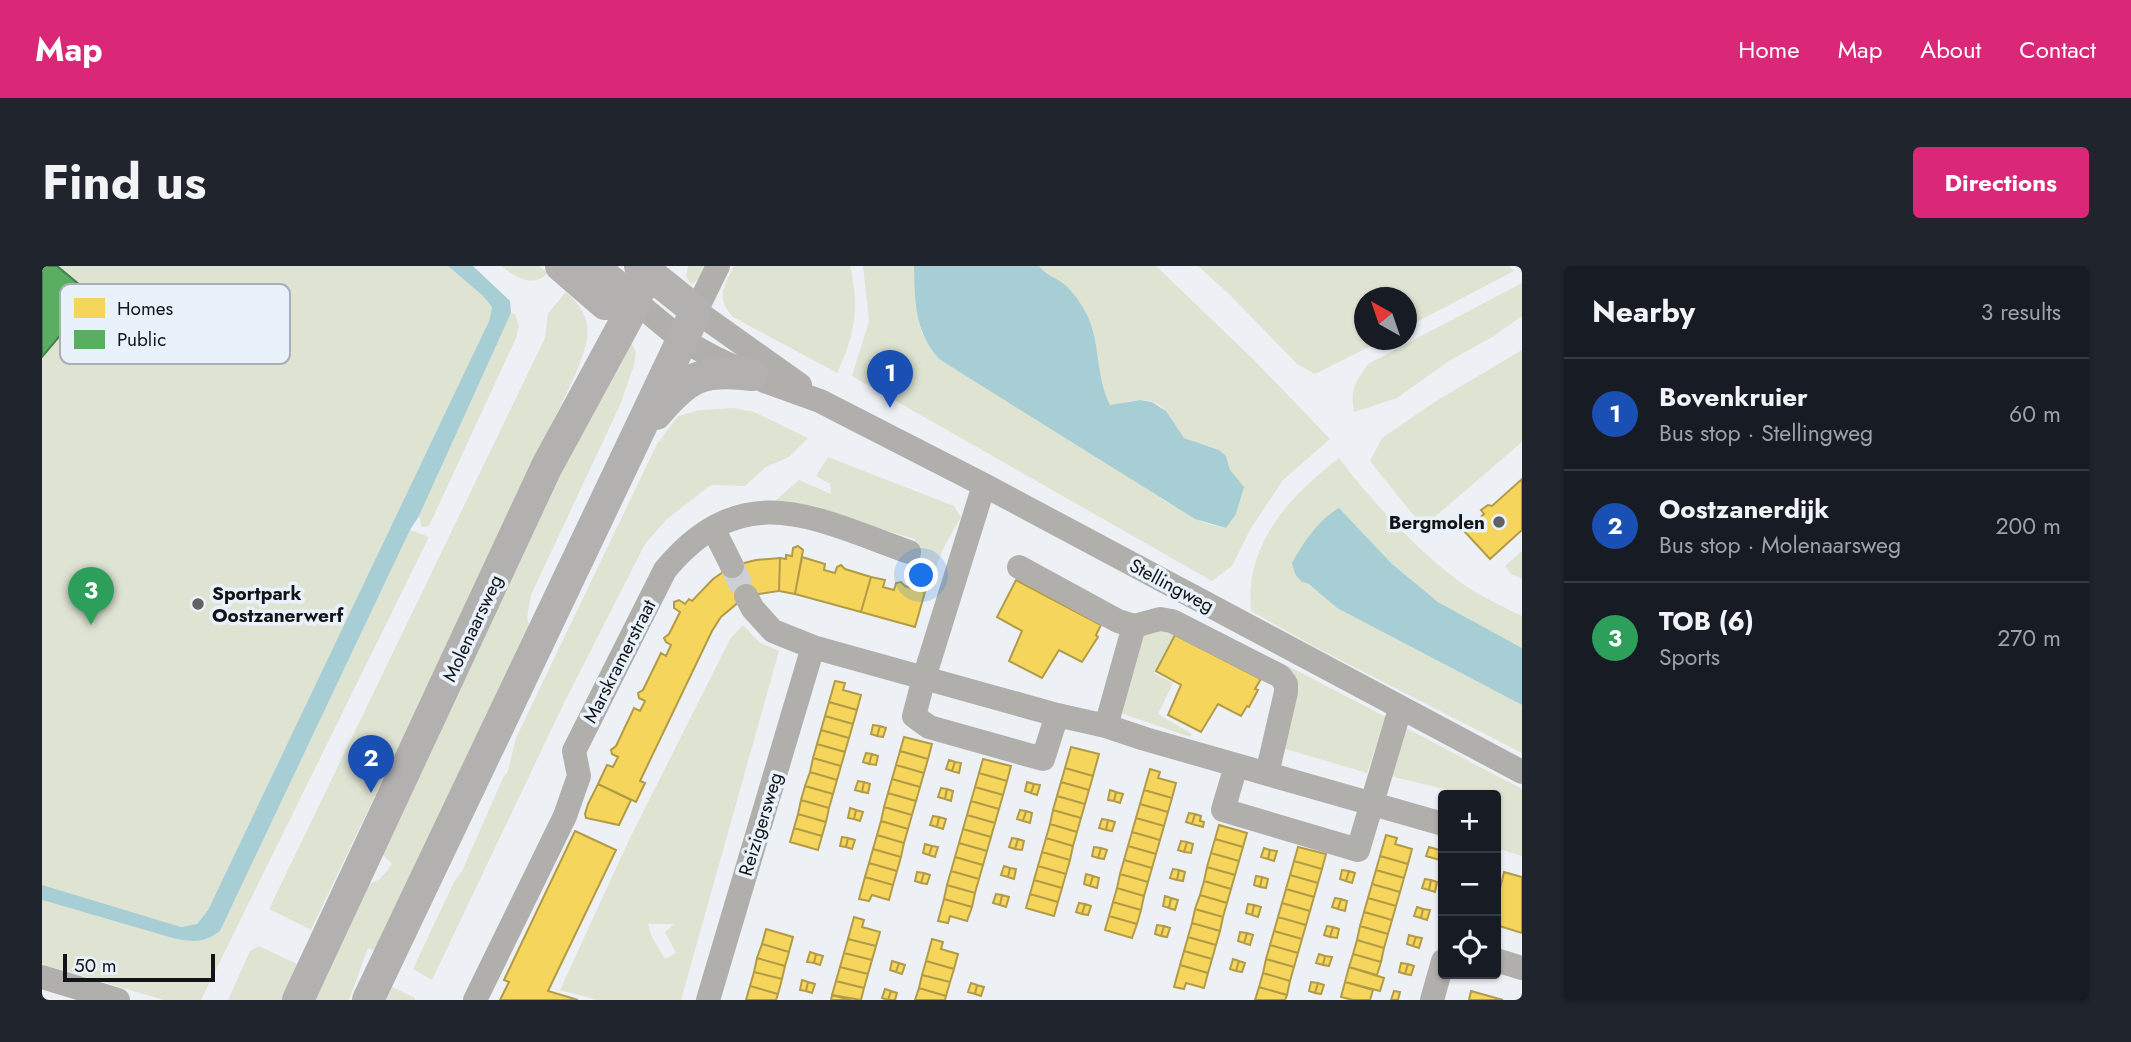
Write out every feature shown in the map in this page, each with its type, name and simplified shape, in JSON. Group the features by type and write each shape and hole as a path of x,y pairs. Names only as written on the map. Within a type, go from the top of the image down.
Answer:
{"main road":[{"path":"561,266 609,310 612,321 611,344"},
{"path":"368,1000 696,311 648,278 592,266"},
{"name":"Molenaarsweg","path":"298,1000 547,466 648,278"},
{"path":"634,439 685,383 721,371 752,375"}],"street":[{"path":"718,266 696,311 820,401"},
{"path":"648,278 681,340 752,375 820,401"},
{"name":"Stellingweg","path":"820,401 984,485 1522,772"},
{"path":"984,485 923,678 914,716 929,727 1044,759 1057,715"},
{"name":"Marskramerstraat","path":"475,1000 565,816 579,776 574,751 665,570 682,550 713,528 751,512 784,512 812,517 909,552"},
{"path":"713,528 732,566"},
{"path":"1019,567 1118,621 1133,626 1160,619 1171,621 1280,676 1286,684 1286,692 1268,774"},
{"path":"746,596 753,609 773,631 813,647 1057,715 1106,726 1438,823"},
{"path":"1106,726 1133,626"},
{"name":"Reizigersweg","path":"708,1000 813,647"},
{"path":"1236,766 1223,810 1358,850 1400,709"},
{"path":"1501,962 1522,968"},
{"path":"42,977 118,1000"},
{"path":"1432,1000 1438,979"}],"green space":[{"name":"Sportpark Oostzanerwerf","path":"42,266 448,266 492,307 489,321 208,910 197,924 181,927 42,887"},
{"path":"501,266 539,266 548,273 542,278 530,280 518,277"},
{"path":"688,266 712,266 694,283 690,283 686,276"},
{"path":"734,266 850,266 855,295 854,321 837,373 733,317 724,304 723,292"},
{"path":"863,266 914,266 917,314 922,333 939,359 1085,448 1162,499 1205,523 1226,528 1230,474 1223,453 1184,438 1165,410 1153,402 1137,400 1110,406 1102,389 1093,334 1055,278 1044,273 1039,266 1156,266 1255,361 1330,439 1283,480 1251,528 1232,566 1212,581 852,376 869,321"},
{"path":"1198,266 1509,266 1514,271 1417,322 1417,287 1354,287 1354,350 1363,350 1315,374 1297,364"},
{"path":"1522,283 1522,316 1494,336 1449,361 1397,398 1354,412 1355,386 1368,364 1395,350 1417,350 1417,338"},
{"path":"566,292 582,311 588,330 585,349 576,373 311,930 269,909 545,338 548,313"},
{"path":"511,313 515,314 519,326 516,338 429,526 422,527 419,516"},
{"path":"632,344 636,353 634,365 620,405 531,595 527,618 530,629 377,952 368,948 349,1000 314,1000 367,885 380,879 392,864 383,855 590,412 626,346"},
{"path":"1522,350 1522,442 1423,527 1370,461 1382,438 1436,401"},
{"path":"734,408 754,412 808,438 789,457 766,467 745,486 711,485 667,519 645,544 563,705 432,980 413,969 508,771 516,738 657,444 678,416 700,410"},
{"path":"828,457 954,506 961,517 943,549 932,577 918,571 915,539 838,517 765,504 776,500 799,480 831,494 830,484 816,476"},
{"path":"1339,458 1382,510 1435,562 1469,588 1522,616 1522,648 1438,602 1391,563 1302,582 1309,584 1337,608 1522,705 1522,753 1315,647 1251,611 1255,564 1263,543 1288,505"},
{"path":"410,530 429,537 201,1000 164,1000 42,964 42,900 176,939 199,941 220,931"},
{"path":"1522,551 1522,579 1511,574 1505,566"},
{"path":"743,625 759,642 779,651 681,1000 597,1000 560,990 629,840 730,639","holes":["648,924 674,924 665,932 676,953 665,959"]},
{"path":"1166,625 1175,635 1154,673 1173,683 1158,714 1192,734 1190,737 1115,711 1145,629"},
{"path":"1288,666 1386,717 1367,773 1279,747 1292,680"},
{"path":"1404,727 1522,789 1522,856 1501,850 1501,790 1448,790 1390,776"},
{"path":"259,946 301,966 284,1000 228,1000 250,951"},
{"path":"386,984 415,998 415,1000 381,1000"}],"water":[{"path":"448,266 473,266 510,301 511,313 419,516 220,931 199,941 176,939 42,900 42,885 181,927 197,924 208,910 489,321 492,307"},
{"path":"914,266 1039,266 1065,285 1079,301 1090,322 1102,382 1110,405 1140,400 1152,402 1166,411 1184,438 1219,450 1226,456 1230,470 1244,487 1236,514 1226,528 1195,519 939,359 920,326"},
{"path":"1339,508 1391,563 1438,602 1522,648 1522,705 1337,608 1309,584 1302,582 1295,574 1292,563 1318,525"}],"building: Homes":[{"name":"Bergmolen","path":"1522,479 1522,530 1490,559 1465,532 1484,514 1481,510 1488,505 1492,506"},
{"path":"798,546 803,550 795,594 779,591 780,558 792,556 793,548"},
{"path":"802,557 825,564 824,570 835,573 841,565 845,569 871,577 861,612 795,594"},
{"path":"780,558 779,591 746,596 721,617 712,631 640,781 645,783 636,802 598,784 607,765 613,767 618,757 612,754 611,750 616,746 634,708 640,711 645,701 639,698 638,693 643,690 661,653 666,656 671,645 664,638 669,634 680,612 674,608 674,602 679,600 685,604 689,599 692,601 713,579 732,566"},
{"path":"871,577 885,580 883,587 894,590 896,583 901,582 905,586 925,592 915,627 861,612"},
{"path":"1016,580 1101,625 1096,635 1098,637 1082,662 1059,650 1042,678 1009,661 1022,631 997,617"},
{"path":"1175,635 1261,679 1249,707 1247,706 1241,716 1218,704 1201,732 1168,715 1181,685 1156,671"},
{"path":"835,681 845,683 843,690 861,695 857,710 829,702"},
{"path":"829,702 857,710 853,724 825,716"},
{"path":"825,716 853,724 849,738 821,730"},
{"path":"873,725 880,726 877,736 871,734"},
{"path":"880,726 886,728 883,737 877,736"},
{"path":"821,730 849,738 845,752 817,744"},
{"path":"904,737 932,744 928,759 900,751"},
{"path":"817,744 845,752 841,766 813,758"},
{"path":"1071,747 1099,754 1093,776 1065,768"},
{"path":"900,751 928,759 924,773 896,765"},
{"path":"866,753 872,754 869,764 863,762"},
{"path":"872,754 878,756 876,765 869,764"},
{"path":"813,758 841,766 837,780 810,772"},
{"path":"983,759 1011,766 1007,781 979,773"},
{"path":"949,760 955,762 952,771 946,769"},
{"path":"955,762 961,763 959,773 952,771"},
{"path":"896,765 924,773 920,787 892,779"},
{"path":"1065,768 1093,776 1089,790 1061,782"},
{"path":"1150,769 1160,772 1158,778 1176,783 1172,798 1144,790"},
{"path":"810,772 837,780 833,794 805,786"},
{"path":"979,773 1007,781 1003,795 975,787"},
{"path":"892,779 920,787 916,801 888,793"},
{"path":"858,781 864,782 862,792 855,790"},
{"path":"864,782 870,784 868,793 862,792"},
{"path":"1027,782 1034,784 1031,793 1025,791"},
{"path":"1061,782 1089,790 1085,804 1057,796"},
{"path":"598,784 631,800 619,825 586,818 588,804"},
{"path":"1034,784 1040,785 1037,795 1031,793"},
{"path":"805,786 833,794 829,808 801,800"},
{"path":"975,787 1003,795 999,809 971,801"},
{"path":"941,788 947,789 945,799 938,797"},
{"path":"947,789 953,791 951,801 945,799"},
{"path":"1110,790 1116,792 1114,801 1108,800"},
{"path":"1144,790 1172,798 1168,812 1140,804"},
{"path":"1116,792 1123,794 1120,803 1114,801"},
{"path":"888,793 916,801 912,815 884,807"},
{"path":"1057,796 1085,804 1081,818 1053,810"},
{"path":"801,800 829,808 826,822 798,814"},
{"path":"971,801 999,809 995,823 967,815"},
{"path":"1140,804 1168,812 1164,826 1136,818"},
{"path":"884,807 912,815 908,829 881,821"},
{"path":"850,808 856,810 854,819 848,818"},
{"path":"856,810 863,812 860,821 854,819"},
{"path":"1020,810 1026,811 1023,821 1017,819"},
{"path":"1053,810 1081,818 1077,832 1050,824"},
{"path":"1026,811 1032,813 1030,823 1023,821"},
{"path":"1189,813 1195,814 1192,824 1186,822"},
{"path":"798,814 826,822 822,836 794,828"},
{"path":"1195,814 1201,816 1203,827 1192,824"},
{"path":"967,815 995,823 991,837 963,829"},
{"path":"933,816 939,817 937,827 930,825"},
{"path":"939,817 946,819 943,829 937,827"},
{"path":"1136,818 1164,826 1160,840 1132,832"},
{"path":"1102,819 1108,820 1106,830 1099,828"},
{"path":"1108,820 1115,822 1112,831 1106,830"},
{"path":"881,821 908,829 904,843 877,835"},
{"path":"1050,824 1077,832 1073,846 1046,838"},
{"path":"1219,825 1247,833 1243,847 1215,839"},
{"path":"794,828 822,836 818,850 790,842"},
{"path":"963,829 991,837 987,851 959,843"},
{"path":"575,831 616,850 548,991 578,1000 500,1000 509,982 504,980"},
{"path":"1132,832 1160,840 1156,854 1128,846"},
{"path":"877,835 904,843 901,857 873,849"},
{"path":"1386,835 1397,838 1395,844 1412,849 1408,864 1380,856"},
{"path":"842,837 848,838 846,847 840,846"},
{"path":"848,838 855,840 852,849 846,847"},
{"path":"1012,838 1018,839 1015,849 1009,847"},
{"path":"1046,838 1073,846 1070,860 1042,852"},
{"path":"1018,839 1024,841 1022,850 1015,849"},
{"path":"1215,839 1243,847 1239,861 1211,853"},
{"path":"1181,841 1187,842 1184,852 1178,850"},
{"path":"1187,842 1193,844 1191,853 1184,852"},
{"path":"959,843 987,851 983,865 955,857"},
{"path":"925,844 932,846 929,855 923,853"},
{"path":"932,846 938,847 935,857 929,855"},
{"path":"1128,846 1156,854 1152,868 1124,860"},
{"path":"1094,847 1101,848 1098,858 1092,856"},
{"path":"1298,847 1326,854 1322,869 1294,861"},
{"path":"1429,847 1438,850 1438,860 1426,856"},
{"path":"1101,848 1107,850 1104,859 1098,858"},
{"path":"1264,848 1270,850 1268,859 1261,857"},
{"path":"873,849 901,857 897,871 869,863"},
{"path":"1270,850 1277,851 1274,861 1268,859"},
{"path":"1042,852 1070,860 1066,874 1038,866"},
{"path":"1211,853 1239,861 1235,875 1207,867"},
{"path":"1380,856 1408,864 1404,878 1376,870"},
{"path":"955,857 983,865 979,879 951,871"},
{"path":"1124,860 1152,868 1148,882 1120,874"},
{"path":"1294,861 1322,869 1318,883 1290,875"},
{"path":"869,863 897,871 893,885 865,877"},
{"path":"1004,866 1010,868 1008,877 1001,875"},
{"path":"1038,866 1066,874 1062,888 1034,880"},
{"path":"1207,867 1235,875 1231,889 1204,881"},
{"path":"1010,868 1016,869 1014,879 1008,877"},
{"path":"1173,869 1179,870 1177,880 1170,878"},
{"path":"1179,870 1185,872 1183,881 1177,880"},
{"path":"1342,870 1349,871 1346,881 1340,879"},
{"path":"1376,870 1404,878 1400,892 1372,884"},
{"path":"951,871 979,879 975,893 947,885"},
{"path":"1349,871 1355,873 1352,883 1346,881"},
{"path":"917,872 924,873 921,883 915,881"},
{"path":"1504,872 1522,877 1522,933 1501,927 1501,885"},
{"path":"924,873 930,875 927,884 921,883"},
{"path":"1086,874 1093,876 1090,886 1084,884"},
{"path":"1120,874 1148,882 1144,896 1117,888"},
{"path":"1290,875 1318,883 1314,897 1286,889"},
{"path":"1093,876 1099,878 1097,888 1090,886"},
{"path":"1256,876 1262,877 1260,887 1254,885"},
{"path":"865,877 893,885 889,900 872,895 869,901 859,899"},
{"path":"1262,877 1268,879 1266,888 1260,887"},
{"path":"1425,879 1431,880 1429,890 1422,888"},
{"path":"1034,880 1062,888 1058,902 1030,894"},
{"path":"1431,880 1437,882 1435,892 1429,890"},
{"path":"1204,881 1231,889 1227,903 1200,895"},
{"path":"1372,884 1400,892 1396,906 1368,898"},
{"path":"947,885 975,893 972,907 944,899"},
{"path":"1117,888 1144,896 1141,910 1113,902"},
{"path":"1286,889 1314,897 1310,911 1282,903"},
{"path":"996,894 1002,895 1000,905 993,903"},
{"path":"1030,894 1058,902 1054,916 1026,908"},
{"path":"1002,895 1009,897 1006,907 1000,905"},
{"path":"1200,895 1227,903 1223,917 1195,909"},
{"path":"1165,896 1171,898 1169,908 1163,906"},
{"path":"1171,898 1178,900 1175,910 1169,908"},
{"path":"1335,898 1341,899 1338,909 1332,907"},
{"path":"1368,898 1396,906 1392,920 1364,912"},
{"path":"944,899 972,907 967,921 950,916 948,923 938,921"},
{"path":"1341,899 1347,901 1345,911 1338,909"},
{"path":"1113,902 1141,910 1137,924 1109,916"},
{"path":"1079,903 1085,904 1082,914 1076,912"},
{"path":"1282,903 1310,911 1306,925 1278,917"},
{"path":"1085,904 1091,906 1088,915 1082,914"},
{"path":"1248,904 1254,905 1252,915 1246,913"},
{"path":"1254,905 1261,907 1258,917 1252,915"},
{"path":"1417,907 1423,909 1421,918 1414,916"},
{"path":"1195,909 1223,917 1220,931 1192,923"},
{"path":"1423,909 1430,910 1427,920 1421,918"},
{"path":"1364,912 1392,920 1388,934 1360,926"},
{"path":"1109,916 1137,924 1132,938 1105,930"},
{"path":"854,917 864,920 862,927 880,932 876,946 848,939"},
{"path":"1278,917 1306,925 1302,939 1274,931"},
{"path":"1192,923 1220,931 1216,945 1188,937"},
{"path":"1157,925 1164,926 1161,936 1155,934"},
{"path":"1164,926 1170,928 1167,937 1161,936"},
{"path":"1327,926 1333,927 1330,937 1324,935"},
{"path":"1360,926 1388,934 1384,948 1357,940"},
{"path":"1333,927 1339,929 1337,938 1330,937"},
{"path":"766,929 793,937 789,952 762,944"},
{"path":"1274,931 1302,939 1298,953 1270,945"},
{"path":"1240,932 1247,933 1244,943 1238,941"},
{"path":"1247,933 1253,935 1250,945 1244,943"},
{"path":"1409,935 1416,937 1413,946 1407,944"},
{"path":"1188,937 1216,945 1212,959 1184,951"},
{"path":"1416,937 1422,938 1419,948 1413,946"},
{"path":"848,939 876,946 872,960 844,953"},
{"path":"932,939 943,942 941,949 958,954 954,969 926,961"},
{"path":"1357,940 1384,948 1381,962 1353,954"},
{"path":"762,944 789,952 785,966 757,958"},
{"path":"1270,945 1298,953 1294,967 1266,959"},
{"path":"1184,951 1212,959 1208,973 1180,965"},
{"path":"810,952 816,954 814,963 807,962"},
{"path":"844,953 872,960 868,974 840,967"},
{"path":"816,954 823,956 820,965 814,963"},
{"path":"1319,954 1325,956 1323,965 1316,963"},
{"path":"1353,954 1381,962 1377,975 1349,967"},
{"path":"1325,956 1332,957 1329,966 1323,965"},
{"path":"757,958 785,966 782,979 754,972"},
{"path":"1233,959 1239,961 1236,971 1230,969"},
{"path":"1266,959 1294,967 1290,981 1263,973"},
{"path":"892,961 899,963 896,972 890,970"},
{"path":"926,961 954,969 950,982 922,975"},
{"path":"1239,961 1245,963 1242,972 1236,971"},
{"path":"899,963 905,965 902,974 896,972"},
{"path":"1401,963 1408,964 1405,974 1399,972"},
{"path":"1408,964 1414,966 1411,975 1405,974"},
{"path":"1180,965 1208,973 1204,988 1186,983 1184,989 1174,987"},
{"path":"840,967 868,974 864,988 836,981"},
{"path":"1349,967 1384,978 1380,991 1345,982"},
{"path":"754,972 782,979 778,994 750,986"},
{"path":"1263,973 1290,981 1287,995 1259,987"},
{"path":"922,975 950,982 946,996 919,988"},
{"path":"802,980 808,982 806,991 800,990"},
{"path":"836,981 864,988 861,1000 832,995"},
{"path":"808,982 815,984 812,993 806,991"},
{"path":"1311,982 1318,983 1315,993 1309,991"},
{"path":"1345,982 1373,990 1370,1000 1341,997"},
{"path":"971,983 977,985 975,994 968,992"},
{"path":"1318,983 1324,985 1321,994 1315,993"},
{"path":"977,985 984,987 981,996 975,994"},
{"path":"750,986 778,994 776,1000 746,1000"},
{"path":"1259,987 1287,995 1285,1000 1255,1000"},
{"path":"919,988 946,996 945,1000 915,1000"},
{"path":"885,989 891,991 888,1000 882,998"},
{"path":"891,991 897,993 895,1000 888,1000"},
{"path":"1394,991 1400,992 1398,1000 1391,1000"},
{"path":"1471,991 1503,1000 1469,1000"},
{"path":"832,995 851,1000 831,1000"}],"building: Public":[{"path":"42,266 57,266 79,284 60,284 60,336 42,357"}],"tunnel":[{"path":"732,566 746,596"}],"place":[{"name":"Bovenkruier","path":"890,408"},
{"name":"Bergmolen","path":"1499,522"},
{"name":"Sportpark Oostzanerwerf","path":"198,604"},
{"name":"TOB (6)","path":"91,625"},
{"name":"Oostzanerdijk","path":"371,793"}]}
